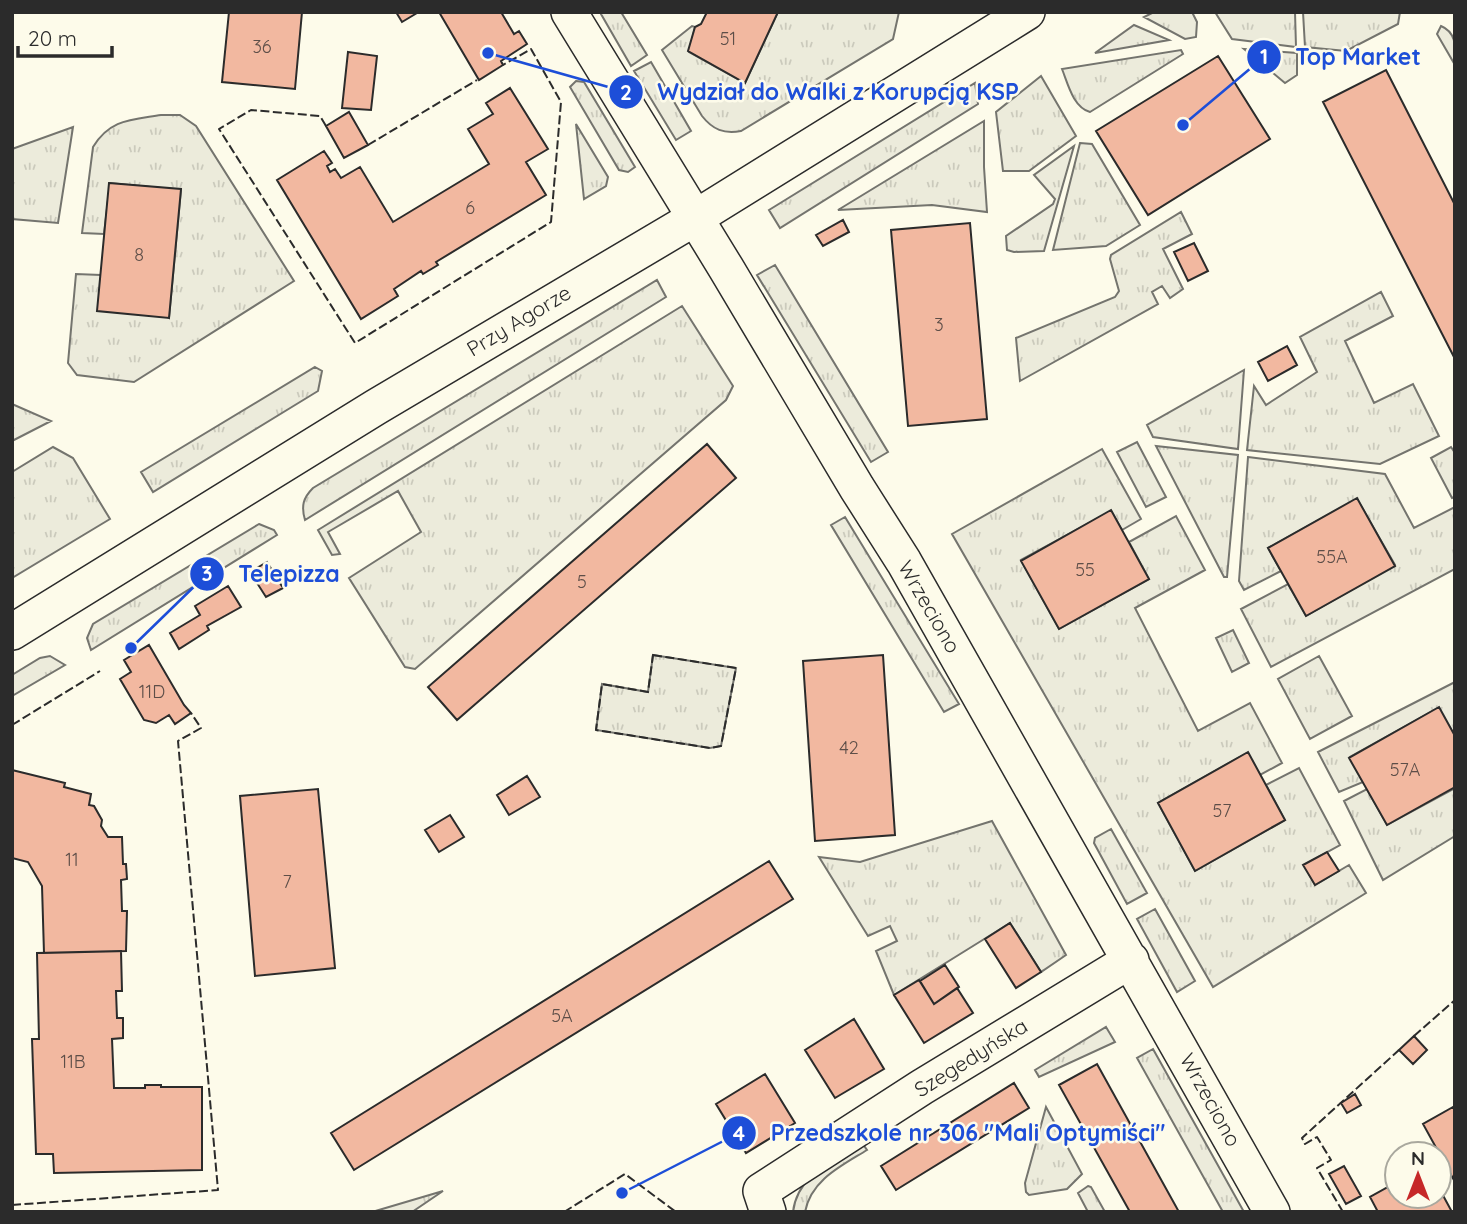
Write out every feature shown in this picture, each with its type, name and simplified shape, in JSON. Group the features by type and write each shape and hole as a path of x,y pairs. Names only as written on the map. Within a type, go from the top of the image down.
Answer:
{"street":[{"name":"Wrzeciono","path":"569,12 904,562 1272,1212"},
{"name":"Przy Agorze","path":"12,632 388,400 695,218 1027,12"},
{"name":"Szegedyńska","path":"764,1202 922,1087 1131,960"}],"green space":[{"path":"621,12 647,55 631,66 601,14"},
{"path":"778,12 899,12 893,39 741,131 729,132 715,128 702,116 662,50 692,26 695,27 689,52 745,83"},
{"path":"1154,12 1192,12 1197,22 1196,37 1185,39 1144,17"},
{"path":"1215,12 1295,12 1296,47 1232,39"},
{"path":"1303,12 1400,12 1398,24 1346,51 1305,47"},
{"path":"1134,25 1169,40 1095,53"},
{"path":"1441,26 1453,37 1455,65 1437,34"},
{"path":"1244,49 1297,53 1297,75 1285,83"},
{"path":"1181,50 1183,54 1090,112 1075,100 1062,69"},
{"path":"651,62 691,131 676,140 634,71"},
{"path":"1041,76 1076,136 1029,171 1003,171 996,112"},
{"path":"576,81 584,82 635,167 628,172 619,170 570,87"},
{"path":"975,83 978,104 780,228 769,210"},
{"path":"161,115 180,115 196,126 294,281 134,382 77,375 68,363 76,274 101,275 169,318 181,190 110,183 104,234 82,233 93,147 107,131 122,122"},
{"path":"984,121 987,212 932,205 838,210"},
{"path":"576,124 608,177 606,186 584,199"},
{"path":"73,127 58,223 12,219 12,149"},
{"path":"1080,143 1092,144 1140,225 1106,246 1053,250"},
{"path":"1074,146 1044,251 1007,250 1006,236 1053,204 1055,199 1034,175"},
{"path":"1181,212 1192,234 1163,249 1183,289 1170,298 1162,286 1152,292 1158,304 1020,381 1016,338 1115,297 1119,291 1111,255"},
{"path":"775,265 888,452 871,462 757,275"},
{"path":"657,280 666,297 305,520 304,502 313,488"},
{"path":"1381,292 1393,316 1345,341 1374,403 1413,384 1439,436 1380,464 1247,450 1254,386 1266,405 1317,372 1300,337"},
{"path":"682,306 733,386 726,400 415,669 405,667 349,578 421,532 398,491 328,532 340,554 332,555 318,530"},
{"path":"315,367 322,371 318,391 153,492 141,472"},
{"path":"1244,370 1238,449 1153,437 1147,425"},
{"path":"12,404 51,421 12,441"},
{"path":"1137,442 1166,497 1146,507 1117,452"},
{"path":"1156,446 1238,455 1227,577 1224,577"},
{"path":"53,447 73,458 110,519 12,578 12,472"},
{"path":"1451,447 1455,453 1455,497 1452,498 1431,458"},
{"path":"1102,449 1141,519 1122,530 1111,511 1021,560 1059,629 1149,579 1129,542 1176,516 1205,570 1135,608 1198,731 1250,703 1282,763 1260,775 1247,753 1158,803 1195,871 1285,820 1266,785 1299,768 1340,845 1304,865 1315,885 1349,865 1366,893 1213,987 952,534"},
{"path":"1248,457 1385,474 1414,528 1455,507 1455,569 1271,667 1241,609 1288,584 1306,616 1395,565 1357,499 1268,548 1281,571 1244,590 1239,581"},
{"path":"845,517 959,704 944,712 831,525"},
{"path":"259,524 274,530 277,535 91,650 87,638 93,624"},
{"path":"1233,630 1249,663 1232,672 1216,638"},
{"path":"653,655 736,668 721,746 710,748 596,730 602,684 648,692"},
{"path":"50,656 65,665 12,696 12,675 40,658"},
{"path":"1319,656 1352,716 1310,739 1278,679"},
{"path":"1455,682 1455,736 1438,708 1350,757 1363,782 1339,792 1318,752"},
{"path":"1455,788 1455,836 1383,880 1344,801 1367,789 1387,825"},
{"path":"992,821 1066,955 1041,972 1010,923 894,995 876,951 897,941 890,926 868,936 819,857 860,862"},
{"path":"1111,829 1147,893 1127,904 1094,843 1095,838"},
{"path":"1155,909 1195,981 1177,992 1137,919"},
{"path":"1106,1027 1115,1042 1039,1077 1035,1070"},
{"path":"1153,1049 1244,1212 1223,1212 1137,1058"},
{"path":"1046,1107 1082,1174 1067,1189 1029,1195 1025,1183"},
{"path":"860,1140 867,1150 820,1183 808,1201 805,1212 793,1212 801,1188 809,1178"},
{"path":"1088,1186 1105,1212 1088,1212 1078,1193"},
{"path":"443,1191 412,1212 372,1212"}],"building":[{"path":"229,12 302,12 295,89 222,82"},
{"path":"396,12 417,12 417,13 402,22"},
{"path":"439,12 501,12 514,34 519,31 527,44 501,61 503,65 479,80"},
{"path":"707,12 778,12 745,83 688,51 695,27 701,24"},
{"path":"348,52 377,56 371,110 342,108"},
{"path":"1218,56 1270,139 1148,215 1096,131"},
{"path":"1386,70 1455,205 1455,359 1323,102"},
{"path":"510,88 548,149 526,162 546,195 436,262 438,265 423,274 421,271 394,289 398,296 361,319 277,180 324,151 332,163 327,166 330,172 335,169 341,178 360,167 393,222 489,164 468,129 493,114 486,103"},
{"path":"349,112 368,145 344,158 326,126"},
{"path":"109,183 181,189 169,318 97,311"},
{"path":"843,220 849,232 823,246 816,235"},
{"path":"970,223 987,419 908,426 891,230"},
{"path":"1194,243 1208,271 1188,281 1174,252"},
{"path":"1287,346 1297,365 1268,381 1258,362"},
{"path":"707,444 736,478 457,720 428,687"},
{"path":"1357,498 1395,566 1306,616 1268,548"},
{"path":"1111,510 1149,579 1059,629 1021,561"},
{"path":"267,562 283,588 266,597 250,572"},
{"path":"228,586 241,607 207,626 209,630 179,649 170,633 200,615 195,606"},
{"path":"149,645 191,713 175,724 169,715 156,723 144,720 120,679 131,672 124,660"},
{"path":"883,655 895,835 815,841 803,661"},
{"path":"1439,707 1455,736 1455,787 1387,825 1349,758"},
{"path":"1248,752 1285,820 1195,871 1158,803"},
{"path":"12,770 65,783 64,787 91,794 89,805 94,806 108,837 122,837 123,864 126,864 127,879 121,880 122,911 127,911 126,951 44,953 42,886 28,862 12,858"},
{"path":"527,776 540,797 509,815 497,795"},
{"path":"318,789 335,968 255,976 240,796"},
{"path":"450,815 464,837 439,852 425,830"},
{"path":"1327,852 1339,871 1315,885 1303,865"},
{"path":"769,861 793,899 354,1170 331,1133"},
{"path":"1010,923 1041,972 1016,988 985,939"},
{"path":"121,951 122,991 116,991 117,1018 123,1018 123,1038 112,1039 114,1088 145,1088 145,1085 202,1087 202,1170 54,1173 53,1154 36,1154 32,1039 39,1039 37,953"},
{"path":"945,965 959,987 934,1004 920,981"},
{"path":"919,980 934,1004 957,988 973,1013 924,1043 894,995"},
{"path":"854,1019 884,1069 835,1098 805,1050"},
{"path":"1414,1036 1427,1050 1413,1064 1399,1050"},
{"path":"1097,1064 1179,1212 1130,1212 1059,1085"},
{"path":"765,1074 795,1123 746,1153 716,1104"},
{"path":"1014,1083 1029,1108 896,1190 881,1166"},
{"path":"1355,1094 1361,1105 1347,1113 1341,1103"},
{"path":"1453,1107 1455,1110 1455,1182 1453,1140 1432,1140 1423,1124"},
{"path":"1344,1166 1361,1196 1346,1204 1329,1174"},
{"path":"1383,1190 1383,1210 1452,1212 1378,1212 1370,1197"}],"fence":[{"path":"326,126 320,116 251,110 219,129 355,343 551,222 561,102 531,49 503,65"},
{"path":"368,145 477,80"},
{"path":"653,655 736,668 721,746 710,748 596,730 602,684 648,692 653,655"},
{"path":"12,725 100,671"},
{"path":"12,1205 218,1190 178,741 201,728 191,713"},
{"path":"1414,1036 1455,1000"},
{"path":"1343,1212 1317,1168 1331,1160 1317,1137 1305,1144 1302,1138 1399,1050"},
{"path":"564,1212 625,1174 676,1212"}],"place":[{"name":"Wydział do Walki z Korupcją KSP","path":"488,53"},
{"name":"Top Market","path":"1183,125"},
{"name":"Telepizza","path":"131,648"},
{"name":"Przedszkole nr 306 \"Mali Optymiści\"","path":"622,1193"}]}
